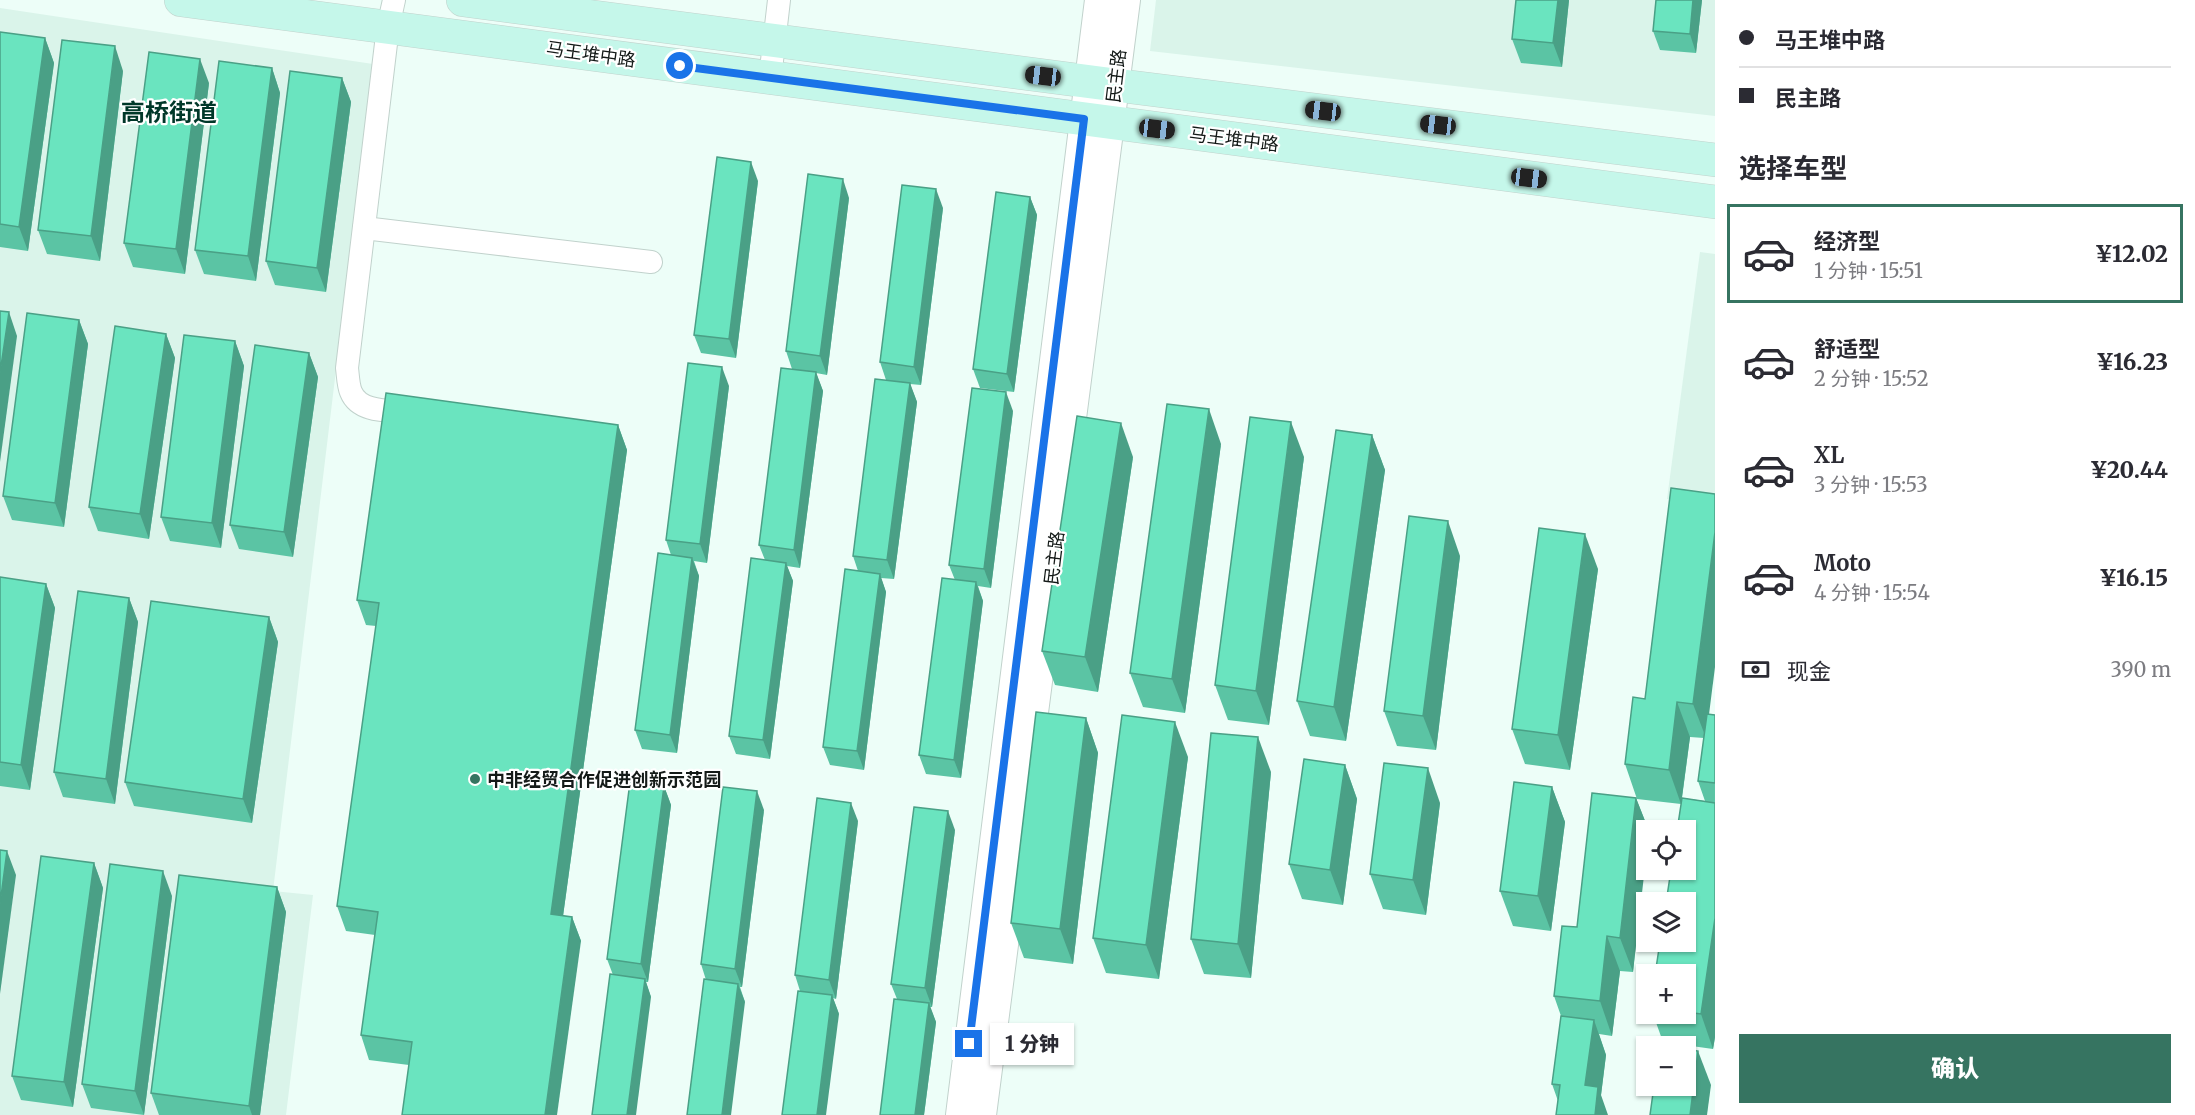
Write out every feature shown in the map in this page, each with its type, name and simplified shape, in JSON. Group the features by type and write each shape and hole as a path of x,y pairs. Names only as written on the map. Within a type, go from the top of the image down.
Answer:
{"main road":[{"name":"马王堆中路","path":"181,0 391,14 770,78 1715,202"},
{"name":"马王堆中路","path":"463,0 1715,160"}],"street":[{"path":"770,78 779,0"},
{"name":"民主路","path":"1099,0 1102,83"},
{"name":"民主路","path":"960,1115 1102,83 1126,0"},
{"path":"391,14 347,368 350,390 356,401 368,408 437,416"},
{"name":"民主路","path":"982,1115 1097,121"},
{"path":"364,228 651,262"}],"shaded area":[{"path":"1156,0 1715,0 1715,116 1150,51"},
{"path":"0,8 373,64 273,891 313,895 286,1115 0,1115"},
{"path":"1700,252 1715,254 1715,504 1667,499"}],"building":[{"path":"1516,0 1558,0 1553,43 1512,39"},
{"path":"1656,0 1693,0 1690,34 1653,31"},
{"path":"0,32 45,38 19,227 0,224"},
{"path":"62,40 115,46 91,236 38,230"},
{"path":"149,52 200,59 176,249 124,243"},
{"path":"219,61 272,68 248,256 195,250"},
{"path":"290,71 342,78 317,268 266,261"},
{"path":"717,157 751,162 729,339 694,335"},
{"path":"808,174 843,179 820,356 786,351"},
{"path":"902,185 936,189 914,367 880,362"},
{"path":"996,192 1030,197 1007,374 973,369"},
{"path":"0,311 9,312 0,373"},
{"path":"27,313 79,320 55,503 3,496"},
{"path":"115,326 166,334 140,514 89,507"},
{"path":"184,335 235,341 212,523 161,517"},
{"path":"255,345 309,353 284,532 230,525"},
{"path":"688,363 722,367 700,544 666,540"},
{"path":"781,368 816,372 794,550 759,545"},
{"path":"875,379 910,383 887,560 853,556"},
{"path":"972,388 1006,392 984,569 949,565"},
{"name":"中非经贸合作促进创新示范园","path":"386,393 618,425 551,914 572,917 545,1115 402,1115 412,1042 361,1035 378,912 337,906 379,603 357,600"},
{"path":"1167,404 1209,409 1172,679 1130,673"},
{"path":"1077,416 1121,423 1085,657 1042,651"},
{"path":"1250,417 1291,422 1256,691 1215,685"},
{"path":"1336,430 1372,435 1334,707 1297,701"},
{"path":"1671,488 1715,494 1715,532 1693,704 1677,702 1669,770 1625,764 1633,697 1645,699"},
{"path":"1409,516 1448,521 1423,716 1384,711"},
{"path":"1539,528 1585,534 1558,735 1512,729"},
{"path":"658,553 692,558 670,735 635,730"},
{"path":"751,558 786,563 763,740 729,736"},
{"path":"845,569 880,574 857,751 823,747"},
{"path":"0,577 46,584 21,765 0,762"},
{"path":"942,578 976,582 954,760 919,755"},
{"path":"78,591 129,598 106,779 54,772"},
{"path":"151,601 269,617 243,799 125,782"},
{"path":"1036,712 1086,718 1060,929 1011,923"},
{"path":"1707,714 1715,715 1715,783 1698,781"},
{"path":"1122,715 1175,722 1146,945 1093,938"},
{"path":"1211,733 1258,737 1238,944 1191,939"},
{"path":"1304,759 1345,765 1330,870 1289,864"},
{"path":"1384,763 1428,768 1413,880 1370,874"},
{"path":"630,782 664,786 641,964 607,959"},
{"path":"1514,782 1552,787 1538,896 1500,891"},
{"path":"723,787 757,791 735,969 701,964"},
{"path":"1592,793 1636,798 1620,938 1607,936 1600,1001 1554,996 1562,926 1577,927"},
{"path":"817,798 851,803 829,980 795,975"},
{"path":"1682,798 1715,803 1715,918 1701,1014 1696,1013 1696,964 1657,964 1658,952 1696,952 1696,892 1668,892 1669,880 1696,880 1696,820 1679,820"},
{"path":"914,807 948,811 925,988 891,984"},
{"path":"0,850 7,851 0,904"},
{"path":"41,856 94,863 64,1082 12,1076"},
{"path":"110,864 163,871 135,1091 82,1084"},
{"path":"179,875 277,887 249,1106 151,1093"},
{"path":"610,974 645,979 627,1115 592,1115"},
{"path":"704,979 738,984 722,1115 687,1115"},
{"path":"798,991 832,995 817,1115 782,1115"},
{"path":"894,999 929,1003 915,1115 880,1115"},
{"path":"1561,1016 1594,1020 1585,1085 1598,1087 1595,1115 1556,1115 1560,1085 1552,1084"},
{"path":"1653,1096 1692,1096 1690,1115 1650,1115"}],"place":[{"name":"中非经贸合作促进创新示范园","path":"475,779"}],"district":[{"name":"高桥街道","path":"169,112"}],"route":[{"path":"680,66 1084,119 969,1044"}]}
